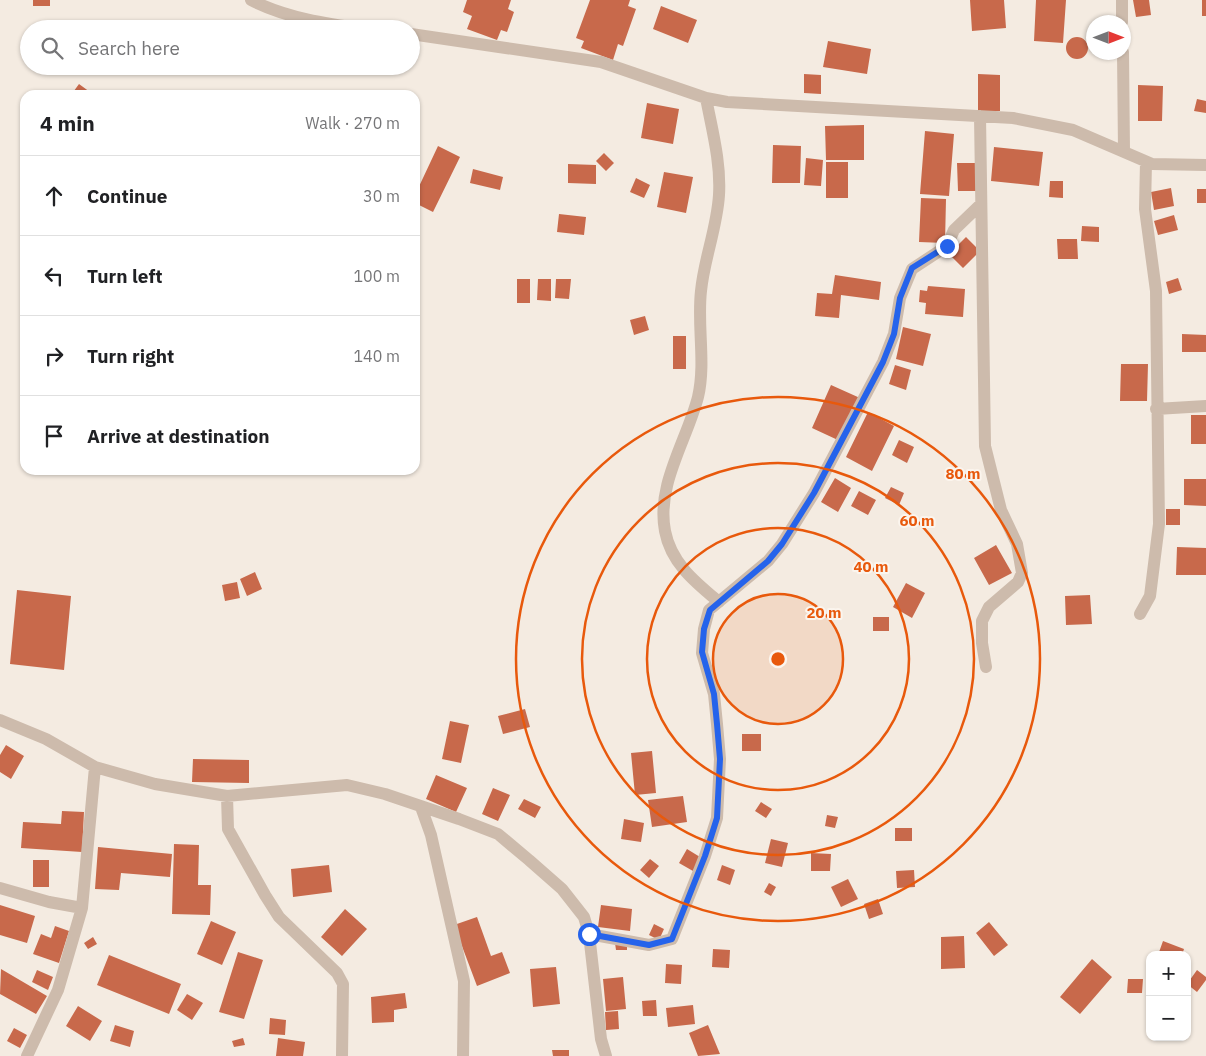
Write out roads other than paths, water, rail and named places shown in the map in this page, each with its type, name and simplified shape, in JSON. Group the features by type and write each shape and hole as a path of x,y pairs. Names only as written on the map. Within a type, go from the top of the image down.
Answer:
{"street":[{"path":"251,0 273,10 308,20"},
{"path":"1122,0 1122,15"},
{"path":"420,35 601,62 706,98 745,105 1013,118 1058,126 1088,136 1156,165 1206,165"},
{"path":"1123,60 1124,151"},
{"path":"706,98 718,157 719,197 701,291 700,385 690,425 664,497 663,510 665,532 674,557 693,580 718,602"},
{"path":"980,116 980,205 983,258 982,378 985,446 1001,510 1017,544 1022,573 1018,582 989,607 982,621 982,643 986,668"},
{"path":"1140,614 1150,596 1159,524 1156,409 1156,291 1145,209 1146,162"},
{"path":"589,934 649,945 672,939 690,896 717,818 720,759 717,724 714,694 702,652 704,629 710,610 768,561 782,544 814,493 883,362 894,334 900,298 912,268 947,246 954,230 980,205"},
{"path":"1156,409 1206,406"},
{"path":"0,720 46,739 94,767 155,784 227,796 347,785 385,794 498,834 562,889 584,917 589,934 601,1040 606,1056"},
{"path":"27,1056 58,990 82,908 94,767"},
{"path":"227,796 228,830 264,894 279,917 337,973 343,984 342,1056"},
{"path":"421,807 431,835 464,981 463,1056"},
{"path":"0,888 49,902 82,908"}]}
